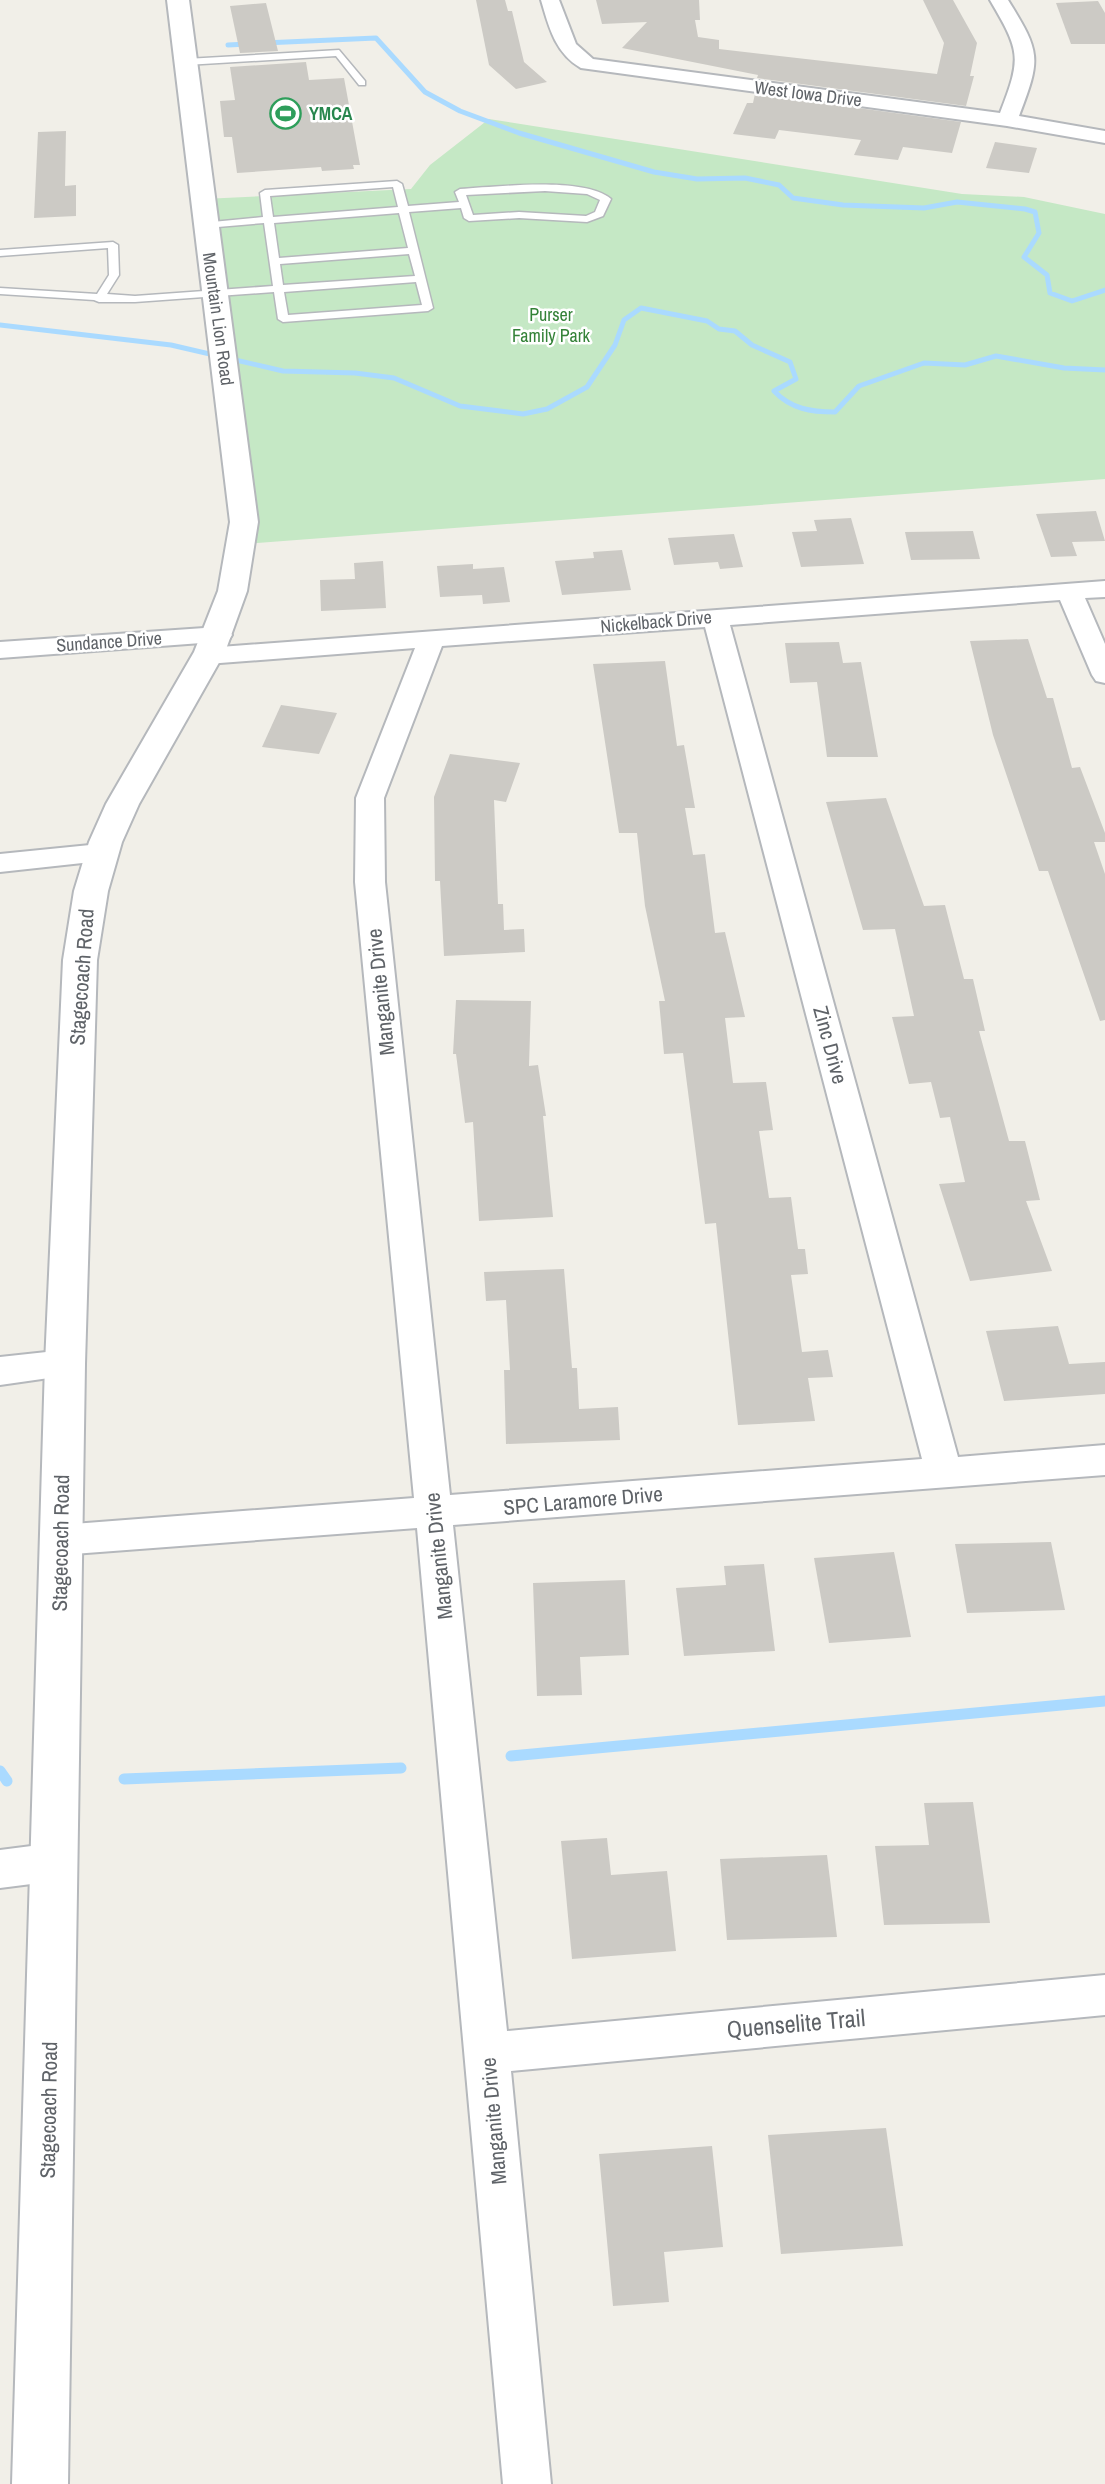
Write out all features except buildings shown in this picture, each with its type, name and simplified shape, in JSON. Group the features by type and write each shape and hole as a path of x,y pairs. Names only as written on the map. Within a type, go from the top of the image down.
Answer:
{"street":[{"name":"Mountain Lion Road","path":"178,0 244,522 242,559 213,645"},
{"name":"West Iowa Drive","path":"550,0 567,49 588,64 1007,120 1105,137"},
{"path":"999,0 1025,43 1029,56 1007,120"},
{"name":"Nickelback Drive","path":"213,645 431,640 1105,589"},
{"path":"1070,592 1105,675"},
{"name":"Zinc Drive","path":"715,617 944,1473"},
{"name":"Manganite Drive","path":"431,640 370,798 370,882 488,2053 527,2484"},
{"name":"Sundance Drive","path":"0,650 213,645"},
{"name":"Stagecoach Road","path":"40,2484 60,1540 80,960 89,898 100,853 113,822 213,645"},
{"path":"0,863 100,853"},
{"path":"0,1371 65,1364"},
{"name":"SPC Laramore Drive","path":"60,1540 1105,1461"},
{"path":"0,1869 55,1862"},
{"name":"Quenselite Trail","path":"488,2053 1105,1995"}],"lane":[{"path":"186,62 339,53 362,83"},
{"path":"397,184 403,209 428,308 283,319 265,193 397,184"},
{"path":"491,189 589,191 606,199 599,214 587,219 519,215 469,218 462,205 460,191 491,189"},
{"path":"206,225 462,205"},
{"path":"0,253 113,245 114,275 99,299"},
{"path":"275,261 414,251"},
{"path":"0,291 99,299 214,294 421,279"}],"green space":[{"name":"Purser Family Park","path":"489,119 962,194 1024,197 1105,214 1105,479 243,544 203,199 411,189 430,165"}],"waterway":[{"path":"264,43 376,38 425,92 460,111 519,133 654,172 697,179 745,178 779,185 793,198 843,205 924,208 957,202 1025,209 1035,212 1039,233 1024,257 1047,275 1050,293 1072,301 1105,290"},
{"path":"228,45 247,44"},
{"path":"0,325 171,345 283,371 355,373 394,378 460,406 523,414 547,409 587,387 615,345 624,320 641,308 707,321 719,329 735,331 752,345 790,362 796,379 774,391 794,406 818,411 835,412 859,386 924,363 965,365 996,356 1064,368 1105,370"},
{"path":"511,1756 1105,1701"},
{"path":"124,1779 401,1768"},
{"path":"0,1771 7,1781"}],"place":[{"name":"YMCA","path":"286,114"}]}
